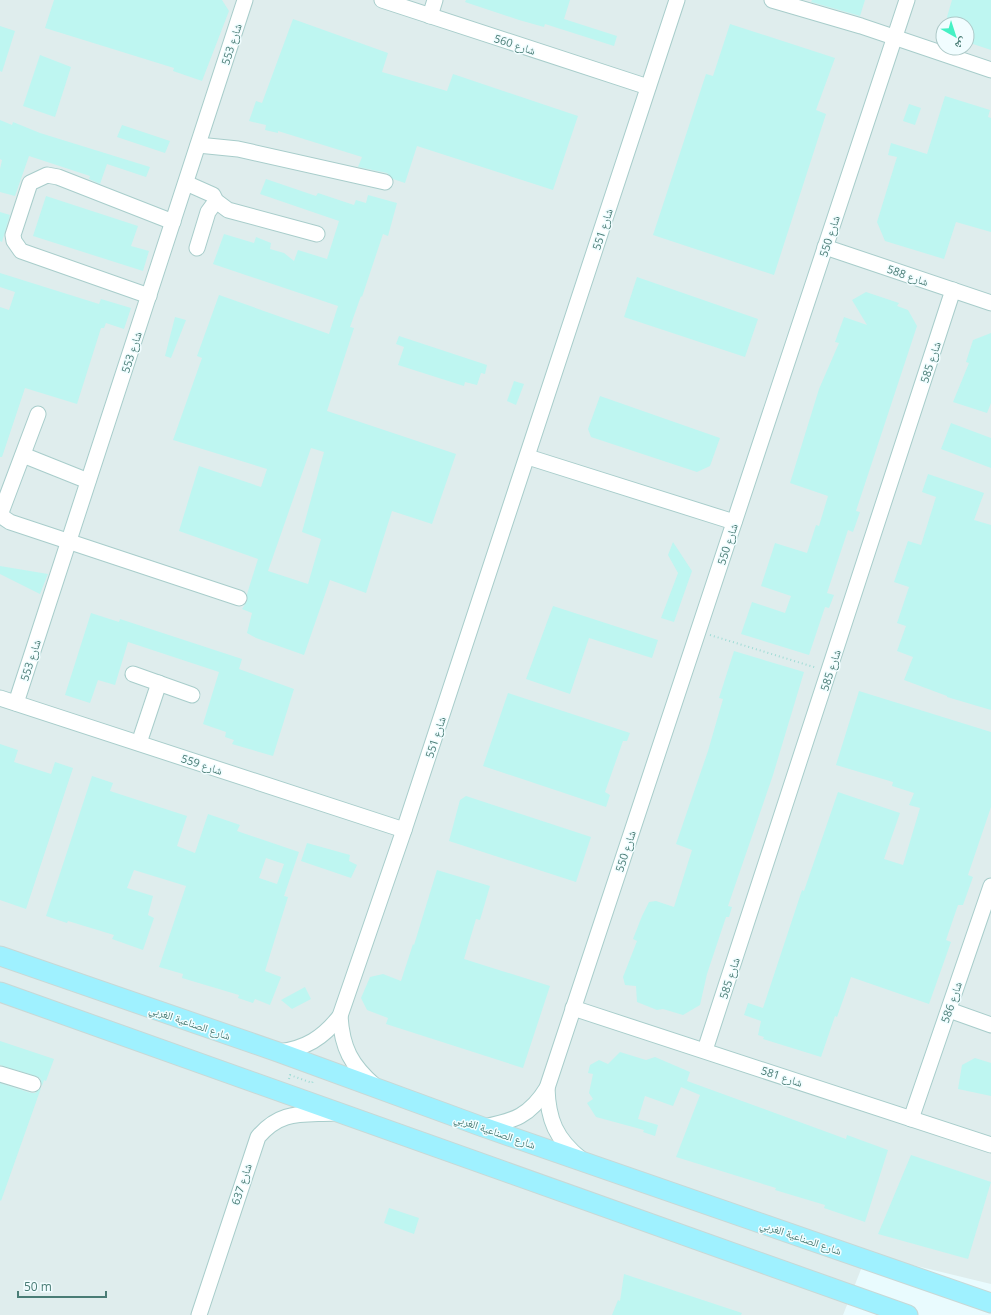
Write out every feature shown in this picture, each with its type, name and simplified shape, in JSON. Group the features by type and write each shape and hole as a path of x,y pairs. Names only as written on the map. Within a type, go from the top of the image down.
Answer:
{"main road":[{"name":"شارع الصناعية الغربي","path":"0,956 278,1052 381,1091 586,1163 991,1303"},
{"path":"0,992 908,1315"}],"street":[{"name":"شارع 553","path":"16,703 246,0"},
{"name":"شارع 560","path":"382,0 648,87"},
{"path":"430,16 435,0"},
{"name":"شارع 551","path":"278,1052 307,1046 320,1038 331,1028 340,1016 404,830 528,457 677,0"},
{"path":"772,0 861,26 991,70"},
{"name":"شارع 550","path":"484,1127 514,1120 528,1112 539,1101 547,1088 906,0"},
{"path":"198,145 238,149 385,182"},
{"path":"149,296 21,251 14,241 13,235 15,227 30,183 47,175 58,177 173,222"},
{"path":"186,183 213,195 216,201 228,210 317,234"},
{"path":"197,248 208,212 216,201"},
{"name":"شارع 588","path":"825,247 991,302"},
{"name":"شارع 585","path":"705,1050 954,290"},
{"path":"38,414 1,513 4,518 27,533 69,541 239,598"},
{"path":"23,455 88,481"},
{"path":"528,457 734,522"},
{"path":"133,674 192,695"},
{"path":"138,743 159,683"},
{"name":"شارع 559","path":"0,698 404,830"},
{"name":"شارع 586","path":"911,1118 948,1010 987,910 991,886"},
{"name":"شارع 581","path":"573,1008 705,1050 991,1145"},
{"path":"948,1010 991,1025"},
{"name":"شارع 551","path":"340,1016 341,1034 346,1051 356,1067 381,1091"},
{"path":"0,1074 33,1084"},
{"name":"شارع 550","path":"547,1088 548,1105 552,1122 560,1137 571,1150 586,1163"},
{"name":"شارع 637","path":"199,1315 258,1137 267,1126 280,1118 294,1115 339,1113"}],"path":[{"path":"698,631 829,672"},
{"path":"284,1093 290,1075 312,1083 318,1067"}],"shaded area":[{"path":"0,0 991,0 991,1284 867,1254 843,1315 0,1315"}],"building":[{"path":"54,0 222,0 229,11 202,81 173,71 174,68 45,28"},
{"path":"466,0 570,0 564,19 617,36 614,46 545,24 544,27 519,20 465,2"},
{"path":"812,0 865,0 860,16 811,2"},
{"path":"952,0 991,0 991,50 975,45 975,16 947,16"},
{"path":"293,19 388,53 382,72 447,91 453,74 578,116 553,190 417,146 405,183 393,179 387,173 358,167 362,157 278,131 278,133 265,130 266,125 249,121 256,101 262,103"},
{"path":"730,24 835,58 816,110 826,114 774,275 653,235 706,74 713,76"},
{"path":"0,26 15,31 2,72 0,71"},
{"path":"40,55 71,67 55,117 23,106"},
{"path":"945,96 990,110 988,117 991,118 991,232 956,222 944,259 885,241 877,222 897,157 888,155 891,143 927,154"},
{"path":"909,104 921,108 915,125 903,121"},
{"path":"0,120 12,125 13,122 40,133 150,167 146,177 107,164 100,184 89,179 90,176 29,156 15,196 0,192 0,169 2,160 0,159"},
{"path":"122,125 170,141 165,153 117,137"},
{"path":"266,179 316,196 318,193 354,205 356,200 366,203 368,195 397,203 388,236 383,234 362,297 361,296 350,327 354,328 327,411 456,454 432,524 392,511 366,593 330,580 304,655 256,638 247,633 252,613 242,609 247,601 247,594 258,559 179,531 199,466 261,487 267,469 173,440 202,358 197,356 219,295 329,334 338,306 213,264 224,234 254,243 256,237 271,243 270,249 284,253 294,261 298,250 327,259 339,221 260,194","holes":["311,448 324,452 302,532 321,539 308,584 268,571"]},
{"path":"46,196 138,226 131,246 149,251 143,271 33,236"},
{"path":"0,212 10,215 2,242 0,241"},
{"path":"0,273 99,304 101,299 131,308 124,329 106,323 104,328 101,328 77,404 25,388 2,457 0,457 0,307 9,310 15,292 0,287"},
{"path":"637,277 758,319 745,357 624,317"},
{"path":"866,292 899,303 897,306 908,310 917,326 856,511 860,512 853,532 848,530 827,593 834,595 829,608 825,607 809,655 741,634 752,602 785,613 791,596 761,586 775,543 807,553 816,525 819,526 828,496 790,483 819,389 839,343 835,342 844,317 867,325 852,300"},
{"path":"175,317 186,320 171,358 165,356"},
{"path":"991,333 991,403 987,413 953,402 969,363 966,362 973,340"},
{"path":"399,336 487,365 485,374 481,373 477,385 465,382 464,386 398,365 404,347 396,344"},
{"path":"514,381 524,384 516,405 507,401"},
{"path":"600,396 720,438 710,466 697,472 591,437 588,429"},
{"path":"951,423 991,438 991,468 941,449"},
{"path":"928,474 984,493 974,520 991,525 991,710 947,697 904,680 913,657 897,651 906,626 897,623 909,587 894,582 908,541 921,545 936,497 922,492"},
{"path":"673,542 692,571 674,622 661,618 678,573 668,555"},
{"path":"0,566 48,574 40,594 0,574"},
{"path":"553,606 658,640 652,658 589,638 570,694 526,679"},
{"path":"91,613 119,622 120,619 242,659 239,669 294,689 273,756 232,744 234,740 225,737 226,732 203,724 219,672 128,642 115,685 98,680 90,703 65,695"},
{"path":"734,651 804,672 773,775 728,906 732,907 729,917 726,917 707,974 700,1005 683,1015 663,1009 657,1010 637,1002 636,986 625,985 623,977 637,941 633,939 649,902 656,901 674,907 692,850 676,844 708,751 723,699 719,698"},
{"path":"859,691 991,732 991,807 968,875 973,877 963,905 958,905 946,940 951,942 929,1004 851,977 837,1017 835,1016 821,1057 763,1039 764,1037 758,1035 761,1021 744,1015 748,1003 763,1008 802,890 804,891 838,792 900,813 884,859 903,865 920,808 909,805 914,793 892,786 893,782 836,765"},
{"path":"508,693 630,733 627,741 623,741 605,792 610,795 606,807 483,766"},
{"path":"0,744 18,750 14,762 51,774 55,762 73,768 26,909 0,900"},
{"path":"92,776 113,783 110,791 187,816 177,846 195,853 208,814 240,825 237,831 299,852 284,896 288,897 265,971 281,977 270,1005 255,999 253,1003 238,998 239,995 182,978 183,974 159,967 186,886 134,870 127,888 153,896 148,915 154,918 143,950 112,939 114,935 46,916","holes":["266,858 284,864 277,884 259,878"]},
{"path":"466,796 591,837 576,882 449,841 460,800"},
{"path":"307,843 350,855 349,861 357,865 351,878 301,861"},
{"path":"437,870 490,886 480,920 476,919 464,959 550,986 523,1068 386,1024 388,1018 367,1010 361,998 370,977 383,974 401,981 413,944 414,945"},
{"path":"305,987 311,999 292,1009 281,1000"},
{"path":"0,1041 54,1059 46,1081 44,1080 42,1086 40,1078 36,1076 0,1065"},
{"path":"620,1052 646,1060 655,1057 690,1072 687,1081 846,1139 847,1135 888,1150 865,1222 824,1208 825,1205 775,1190 776,1188 676,1157 700,1095 681,1087 673,1106 645,1096 638,1119 658,1125 655,1136 643,1132 644,1130 596,1117 587,1103 593,1099 589,1093 593,1074 588,1073 590,1065 599,1060 608,1064"},
{"path":"975,1058 991,1063 991,1096 958,1089 962,1065"},
{"path":"0,1083 31,1093 35,1093 41,1088 1,1201 0,1200"},
{"path":"911,1155 991,1182 968,1259 878,1234"},
{"path":"389,1208 419,1218 414,1234 384,1223"},
{"path":"624,1274 742,1313 741,1315 612,1315 618,1300 620,1301"}]}
